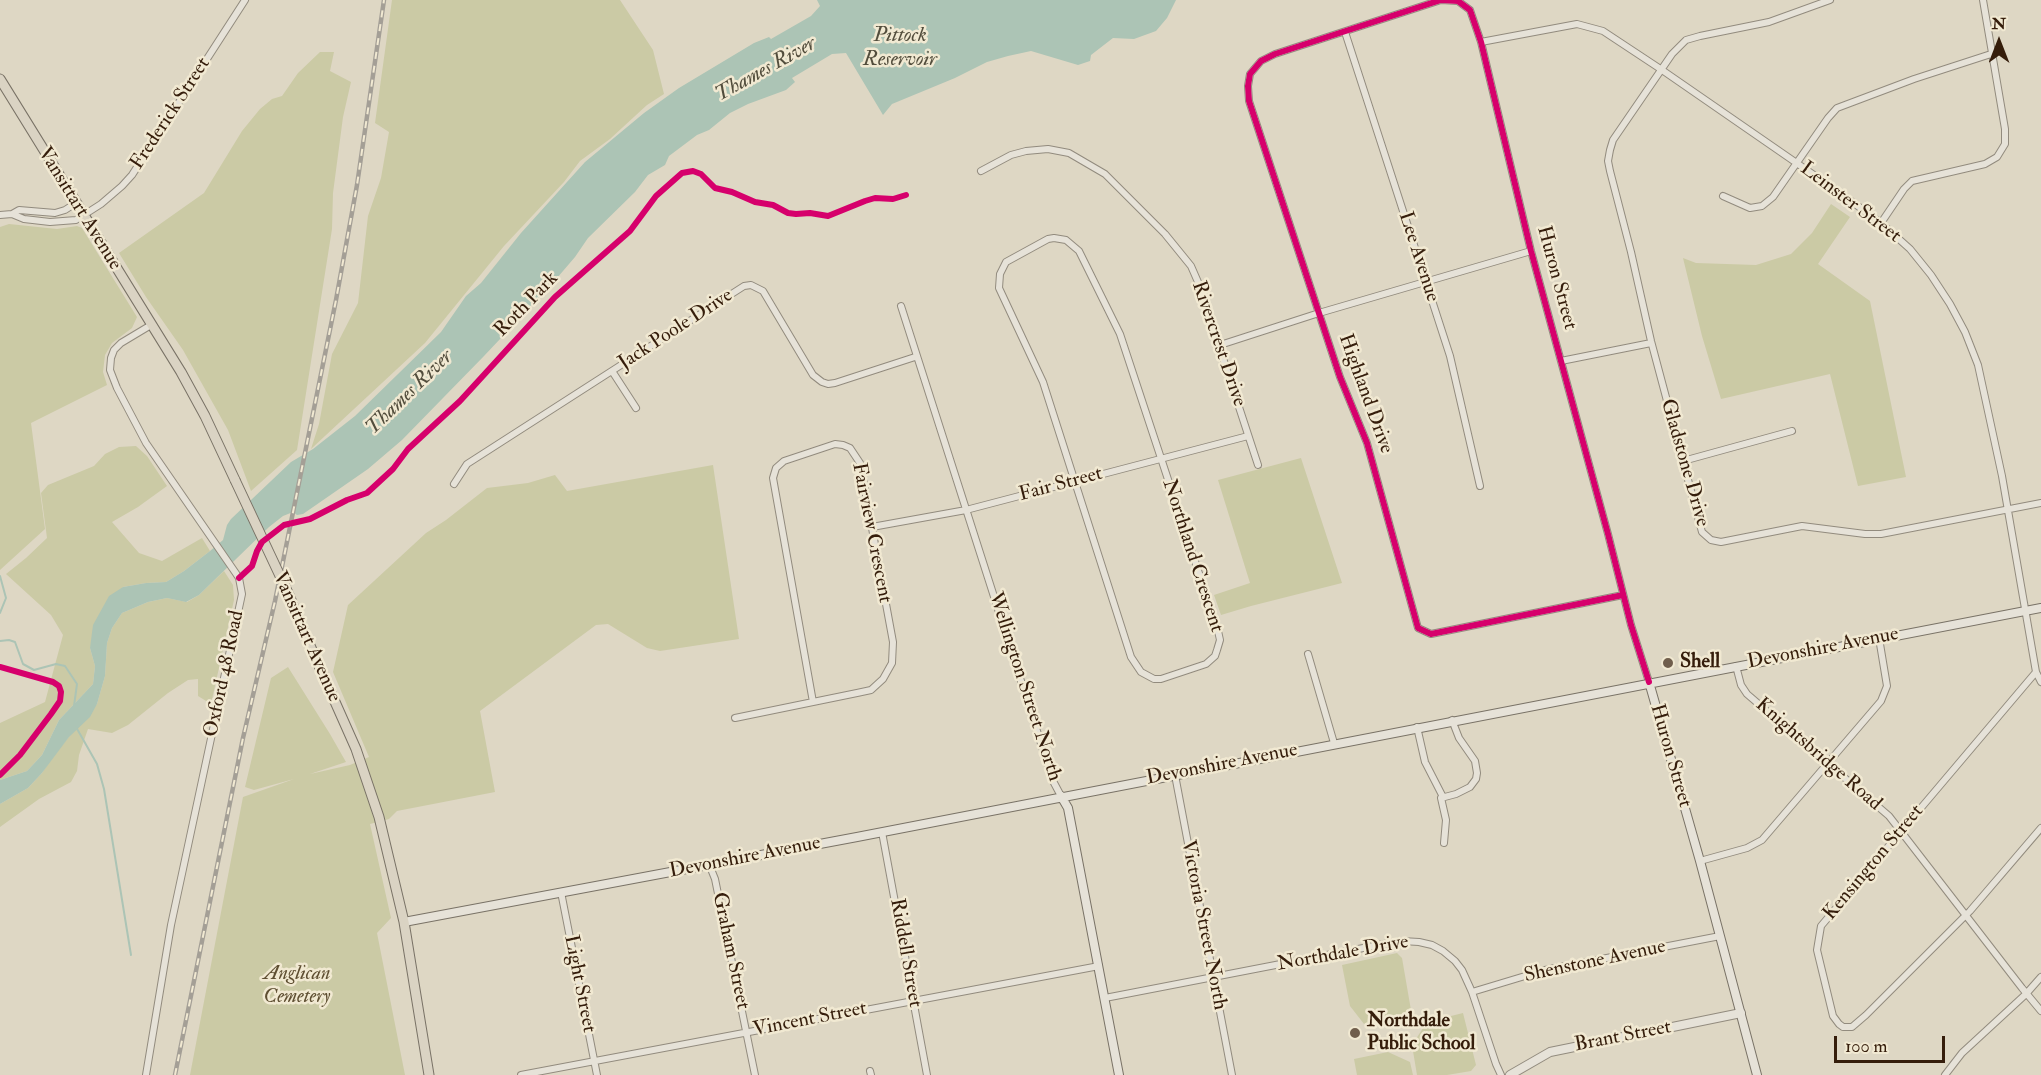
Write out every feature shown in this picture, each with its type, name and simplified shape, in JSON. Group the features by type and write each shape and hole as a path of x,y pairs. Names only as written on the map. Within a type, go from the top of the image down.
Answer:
{"main road":[{"name":"Vansittart Avenue","path":"0,79 181,372 205,416 289,596 356,749 372,793 404,922 429,1075"},
{"name":"Devonshire Avenue","path":"404,922 2041,608"},
{"name":"Huron Street","path":"1649,682 1757,1075"},
{"name":"Wellington Street North","path":"1061,796 1068,808 1119,1075"}],"street":[{"name":"Frederick Street","path":"83,215 115,192 132,175 245,0"},
{"name":"Huron Street","path":"1345,32 1441,0 1458,2 1470,10 1481,42 1531,251 1623,595 1649,682"},
{"name":"Gladstone Drive","path":"1830,0 1768,22 1686,40 1676,48 1613,141 1608,161 1651,343 1702,532 1705,537 1715,542 1802,526 1881,534 2041,503"},
{"path":"1881,223 1912,181 1985,164 2000,153 2005,144 2005,129 1983,0"},
{"name":"Leinster Street","path":"1481,42 1557,26 1585,25 1608,34 1797,162 1881,223 1910,249 1931,275 1965,332 1978,365 2008,510 2036,672 2041,682"},
{"name":"Lee Avenue","path":"1345,32 1450,356 1480,486"},
{"name":"Highland Drive","path":"1345,32 1267,58 1253,69 1248,86 1249,101 1340,377 1366,442 1416,624 1421,631 1431,633 1623,595"},
{"path":"1723,196 1750,208 1762,206 1773,197 1829,116 1842,105 1991,54"},
{"name":"Rivercrest Drive","path":"981,171 1011,155 1041,149 1069,153 1099,170 1164,234 1191,266 1203,295 1258,465"},
{"path":"0,215 12,214 20,210 55,213 76,203"},
{"path":"12,214 24,219 58,223 76,220 83,215"},
{"name":"Northland Crescent","path":"1048,239 1066,240 1078,251 1120,334 1218,631 1220,640 1215,656 1206,664 1161,679 1154,679 1141,672 1131,657 1075,481 1037,366 999,288 1000,274 1006,262 1048,239"},
{"path":"1220,345 1319,313 1531,251"},
{"name":"Jack Poole Drive","path":"454,484 467,464 744,286 751,285 763,291 813,375 822,382 835,383 915,357"},
{"name":"Wellington Street North","path":"901,306 915,357 1053,781 1061,796"},
{"name":"Oxford 48 Road","path":"146,1075 171,925 242,594 239,578 146,443 110,370 114,350 121,343 151,325"},
{"path":"1561,361 1651,343"},
{"path":"612,371 636,408"},
{"path":"1683,461 1792,431"},
{"name":"Fair Street","path":"872,527 966,510 1248,435"},
{"name":"Fairview Crescent","path":"834,444 850,448 860,462 893,642 893,660 888,673 875,688 813,702 773,481 776,468 788,459 834,444"},
{"path":"1700,861 1747,848 1762,840 1881,701 1885,693 1886,678 1879,638"},
{"path":"1308,654 1334,743"},
{"name":"Knightsbridge Road","path":"1736,666 1741,686 1747,694 1878,805 1901,831 2041,1011"},
{"name":"Kensington Street","path":"1965,916 1856,1025 1848,1028 1835,1021 1817,950 1819,930 1829,915 2036,672"},
{"path":"735,718 813,702"},
{"path":"1443,797 1465,790 1476,779 1475,761 1459,738 1452,720"},
{"path":"1417,727 1425,762 1443,797 1441,798 1446,820 1444,843"},
{"name":"Victoria Street North","path":"1175,775 1232,1075"},
{"path":"1965,916 2041,828"},
{"name":"Riddell Street","path":"882,832 927,1075"},
{"name":"Graham Street","path":"710,864 755,1075"},
{"name":"Light Street","path":"561,892 597,1075"},
{"name":"Shenstone Avenue","path":"1472,992 1545,970 1720,936"},
{"name":"Northdale Drive","path":"1105,998 1380,945 1413,941 1432,945 1450,956 1462,970 1501,1075"},
{"name":"Vincent Street","path":"521,1075 1099,966"},
{"path":"1945,1075 1962,1053 2026,994 2041,977"},
{"name":"Brant Street","path":"1510,1075 1543,1055 1558,1049 1741,1013"}],"green space":[{"path":"392,0 620,0 653,50 664,94 647,105 610,139 580,161 564,182 504,246 425,343 311,449 319,424 332,354 358,303 368,216 381,178 389,132 375,123"},
{"path":"320,52 334,52 330,71 351,82 343,117 333,193 332,229 297,450 251,491 228,430 183,350 119,253 204,193 242,131 260,109 272,99 282,96 298,73"},
{"path":"1831,204 1850,217 1818,264 1870,301 1906,477 1858,486 1830,374 1721,399 1702,336 1683,258 1696,263 1756,265 1791,254 1812,233"},
{"path":"9,224 57,229 77,226 82,228 137,317 132,328 112,343 105,355 103,372 107,385 31,423 45,529 0,570 0,227"},
{"path":"136,446 147,456 167,486 112,522 139,553 162,561 202,538 210,551 166,582 123,587 90,648 95,666 93,684 59,720 42,755 27,771 0,780 0,723 45,702 63,635 51,615 6,574 47,538 41,493 48,485 94,466 105,454 119,447"},
{"path":"1301,458 1342,583 1221,615 1214,595 1250,583 1218,480"},
{"name":"Anglican Cemetery","path":"713,465 739,639 660,651 647,648 608,624 596,625 480,711 495,792 397,811 389,819 370,824 391,918 377,933 405,1075 190,1075 243,797 294,779 254,790 245,787 271,678 288,667 346,762 310,774 350,765 369,757 333,672 348,605 426,533 487,488 528,483 555,475 567,491"},
{"path":"224,571 233,585 234,600 211,704 198,696 198,679 188,680 128,725 112,733 88,729 79,755 77,771 71,782 39,799 0,827 0,804 28,788 97,704 105,676 107,643 112,628 122,613 148,602 167,598 187,602 199,595"},
{"path":"1397,953 1402,958 1412,1016 1364,1024 1350,1006 1342,965"},
{"path":"1463,1013 1476,1065 1471,1071 1447,1075 1417,1075 1412,1045 1427,1022"},
{"path":"1388,1052 1410,1062 1413,1075 1357,1075 1354,1059"}],"water":[{"path":"817,0 1176,0 1167,18 1156,31 1134,39 1113,38 1091,55 1090,61 1078,65 1031,51 1008,56 987,62 892,104 883,115 846,53 832,54 792,78 795,82 786,90 730,113 709,130 697,135 669,156 665,165 648,175 635,192 588,238 551,285 484,356 402,440 368,469 303,514 297,515 293,512 283,516 199,595 186,602 167,598 148,602 122,613 112,628 107,643 105,676 97,704 90,717 69,737 28,788 0,804 0,780 27,771 42,755 59,720 93,684 95,666 90,648 93,625 109,596 123,587 166,582 210,551 223,540 231,519 291,462 313,449 355,416 441,332 466,296 481,283 521,233 585,162 644,113 679,88 754,43 769,37 771,39 811,16 820,6"}],"waterway":[{"path":"0,576 6,598 0,613"},
{"path":"0,641 15,642 23,664 34,670 56,664 65,666 77,684 74,706"},
{"path":"76,727 97,764 104,789 131,955"}],"railway":[{"path":"175,1075 243,738 275,601 336,300 357,185 384,0"}],"cycle path":[{"path":"1623,595 1431,634 1418,628 1367,443 1340,377 1249,101 1250,74 1261,61 1275,54 1441,0 1458,1 1470,10 1481,42 1531,251 1608,534 1631,625 1649,682"},
{"name":"Roth Park","path":"239,578 252,566 262,542 284,525 310,519 347,500 367,493 393,469 408,449 460,401 555,297 630,231 656,196 682,173 693,171 701,174 715,188 796,214 810,213 828,216 875,198 893,199 906,195"},
{"path":"0,667 53,682 59,686 61,692 60,701 51,714 20,755 0,775"}],"place":[{"name":"Shell","path":"1668,663"},
{"name":"Northdale Public School","path":"1355,1033"}],"water label":[{"name":"Pittock Reservoir","path":"900,48"},
{"name":"Thames River","path":"766,70"},
{"name":"Thames River","path":"410,393"}]}
